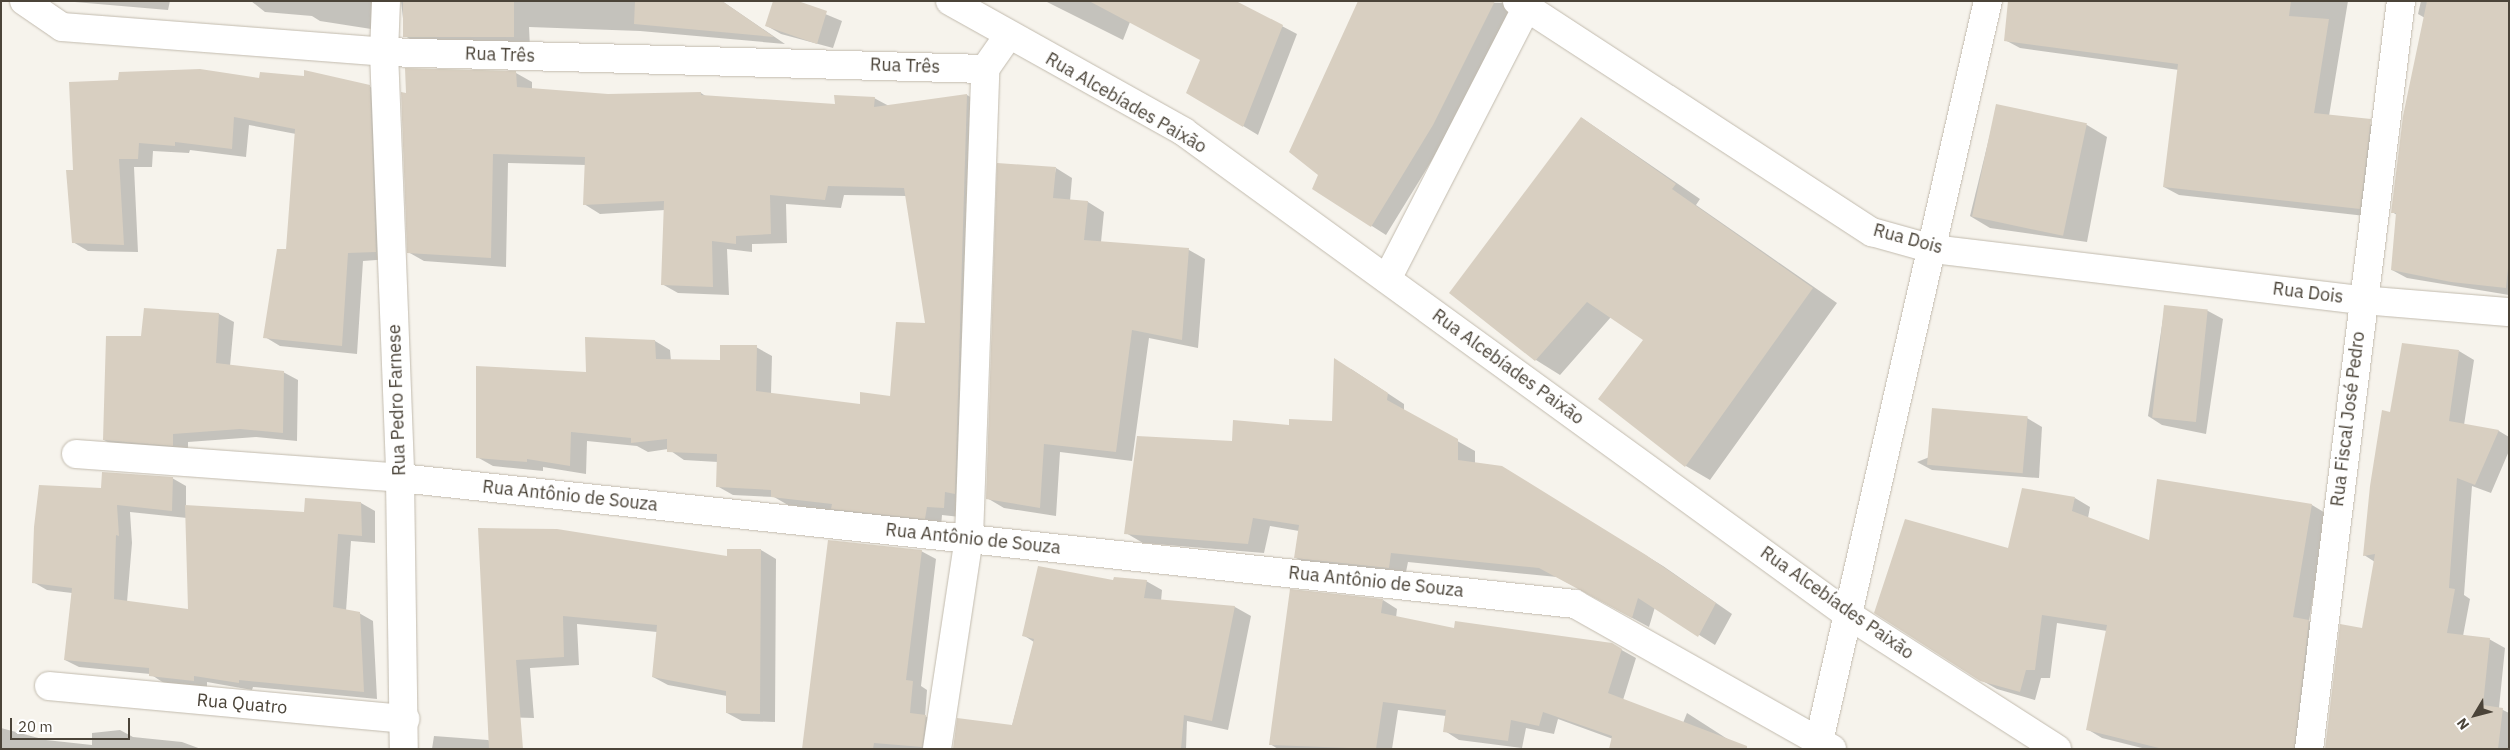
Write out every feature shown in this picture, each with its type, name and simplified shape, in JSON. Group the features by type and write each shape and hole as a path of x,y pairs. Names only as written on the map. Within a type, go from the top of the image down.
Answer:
{"street":[{"name":"Rua Três","path":"24,1 62,27 384,52 985,68"},
{"name":"Rua Pedro Farnese","path":"386,1 384,52 400,478 404,749"},
{"name":"Rua Alcebíades Paixão","path":"950,1 1008,36 1184,132 1850,616 2057,749"},
{"path":"1826,745 1850,616 1934,249 1988,1"},
{"name":"Rua Fiscal José Pedro","path":"2309,749 2362,300 2401,1"},
{"path":"1387,280 1521,5"},
{"name":"Rua Dois","path":"1521,5 1872,232 1934,249 2362,300 2509,312"},
{"path":"937,749 969,538 985,68 1008,36"},
{"name":"Rua Antônio de Souza","path":"76,454 400,478 1575,604 1826,745"},
{"name":"Rua Quatro","path":"49,686 404,719"}],"building":[{"path":"403,1 514,1 514,37 403,37"},
{"path":"635,1 722,1 774,37 634,24"},
{"path":"773,1 798,1 827,11 817,44 765,26"},
{"path":"1089,1 1236,1 1283,25 1243,127 1186,93 1200,60"},
{"path":"1358,1 1495,1 1433,125 1371,227 1312,189 1318,175 1289,152"},
{"path":"2008,1 2291,1 2289,16 2329,19 2314,113 2371,119 2360,209 2163,187 2178,64 2004,41"},
{"path":"2427,1 2509,1 2509,258 2506,288 2451,282 2391,270 2396,213 2391,213 2403,116"},
{"path":"405,68 516,71 517,87 608,94 701,92 701,95 835,104 834,95 875,97 874,107 967,94 955,494 945,492 944,508 927,507 925,519 831,509 832,504 771,497 771,490 716,487 717,454 667,452 667,439 631,443 631,438 571,432 570,466 527,459 527,462 476,458 476,366 586,372 585,337 655,340 656,359 720,360 720,345 757,345 756,391 860,404 860,392 890,396 896,322 925,323 904,188 828,186 825,200 770,195 771,234 736,236 736,244 712,241 713,287 661,285 664,201 583,205 585,157 493,154 491,258 407,253 401,92 406,93"},
{"path":"200,69 259,78 260,72 304,76 304,70 370,85 376,252 348,253 342,346 263,338 277,249 286,249 295,129 234,117 232,149 175,142 175,146 139,143 138,159 119,159 124,245 72,243 66,170 73,170 69,82 118,80 119,72"},
{"path":"1996,104 2087,123 2063,236 1972,216"},
{"path":"1581,117 1676,184 1672,189 1813,288 1685,467 1598,399 1643,340 1587,302 1535,361 1449,293"},
{"path":"997,163 1056,167 1053,198 1088,201 1084,240 1189,248 1182,340 1132,330 1116,452 1044,444 1040,508 986,499"},
{"path":"2164,305 2208,310 2196,422 2152,417"},
{"path":"144,308 219,313 216,363 284,371 283,433 240,429 173,434 173,446 103,440 106,336 141,336"},
{"path":"2402,343 2459,350 2449,421 2499,430 2475,485 2457,478 2449,588 2455,589 2447,633 2490,638 2483,705 2503,708 2498,749 2325,749 2340,624 2362,628 2375,554 2363,556 2370,486 2382,410 2390,412"},
{"path":"1334,358 1388,393 1387,400 1458,439 1458,460 1502,466 1646,555 1716,603 1698,637 1638,598 1632,618 1539,568 1391,553 1389,568 1294,558 1299,525 1253,518 1248,544 1124,534 1137,436 1232,441 1233,420 1289,425 1289,419 1332,421"},
{"path":"1932,408 2028,416 2023,473 1927,465"},
{"path":"102,472 173,477 172,511 117,505 119,536 116,535 114,599 188,609 185,505 304,512 305,498 361,502 362,536 338,534 333,607 360,612 364,692 239,680 239,683 194,676 194,681 149,676 149,668 64,660 72,588 32,583 34,527 39,485 101,488"},
{"path":"2157,479 2312,504 2293,617 2309,620 2294,749 2163,749 2086,730 2107,625 2042,615 2035,670 2026,670 2020,692 1980,681 1874,613 1905,519 2008,548 2022,488 2075,497 2072,511 2149,540"},
{"path":"478,528 557,529 727,556 727,549 761,549 760,714 726,713 726,691 652,677 657,625 563,616 564,657 516,660 523,749 489,749"},
{"path":"828,540 922,550 906,680 913,681 910,713 926,715 922,747 874,743 873,749 802,749"},
{"path":"1038,566 1113,580 1114,577 1147,580 1144,598 1235,606 1212,721 1184,715 1181,749 953,749 957,718 1012,725 1034,639 1022,636"},
{"path":"1290,589 1383,599 1381,613 1454,628 1455,621 1612,643 1622,649 1608,693 1747,746 1747,749 1609,749 1612,736 1543,712 1539,726 1511,720 1508,741 1443,732 1446,710 1383,702 1376,749 1269,745"}]}
